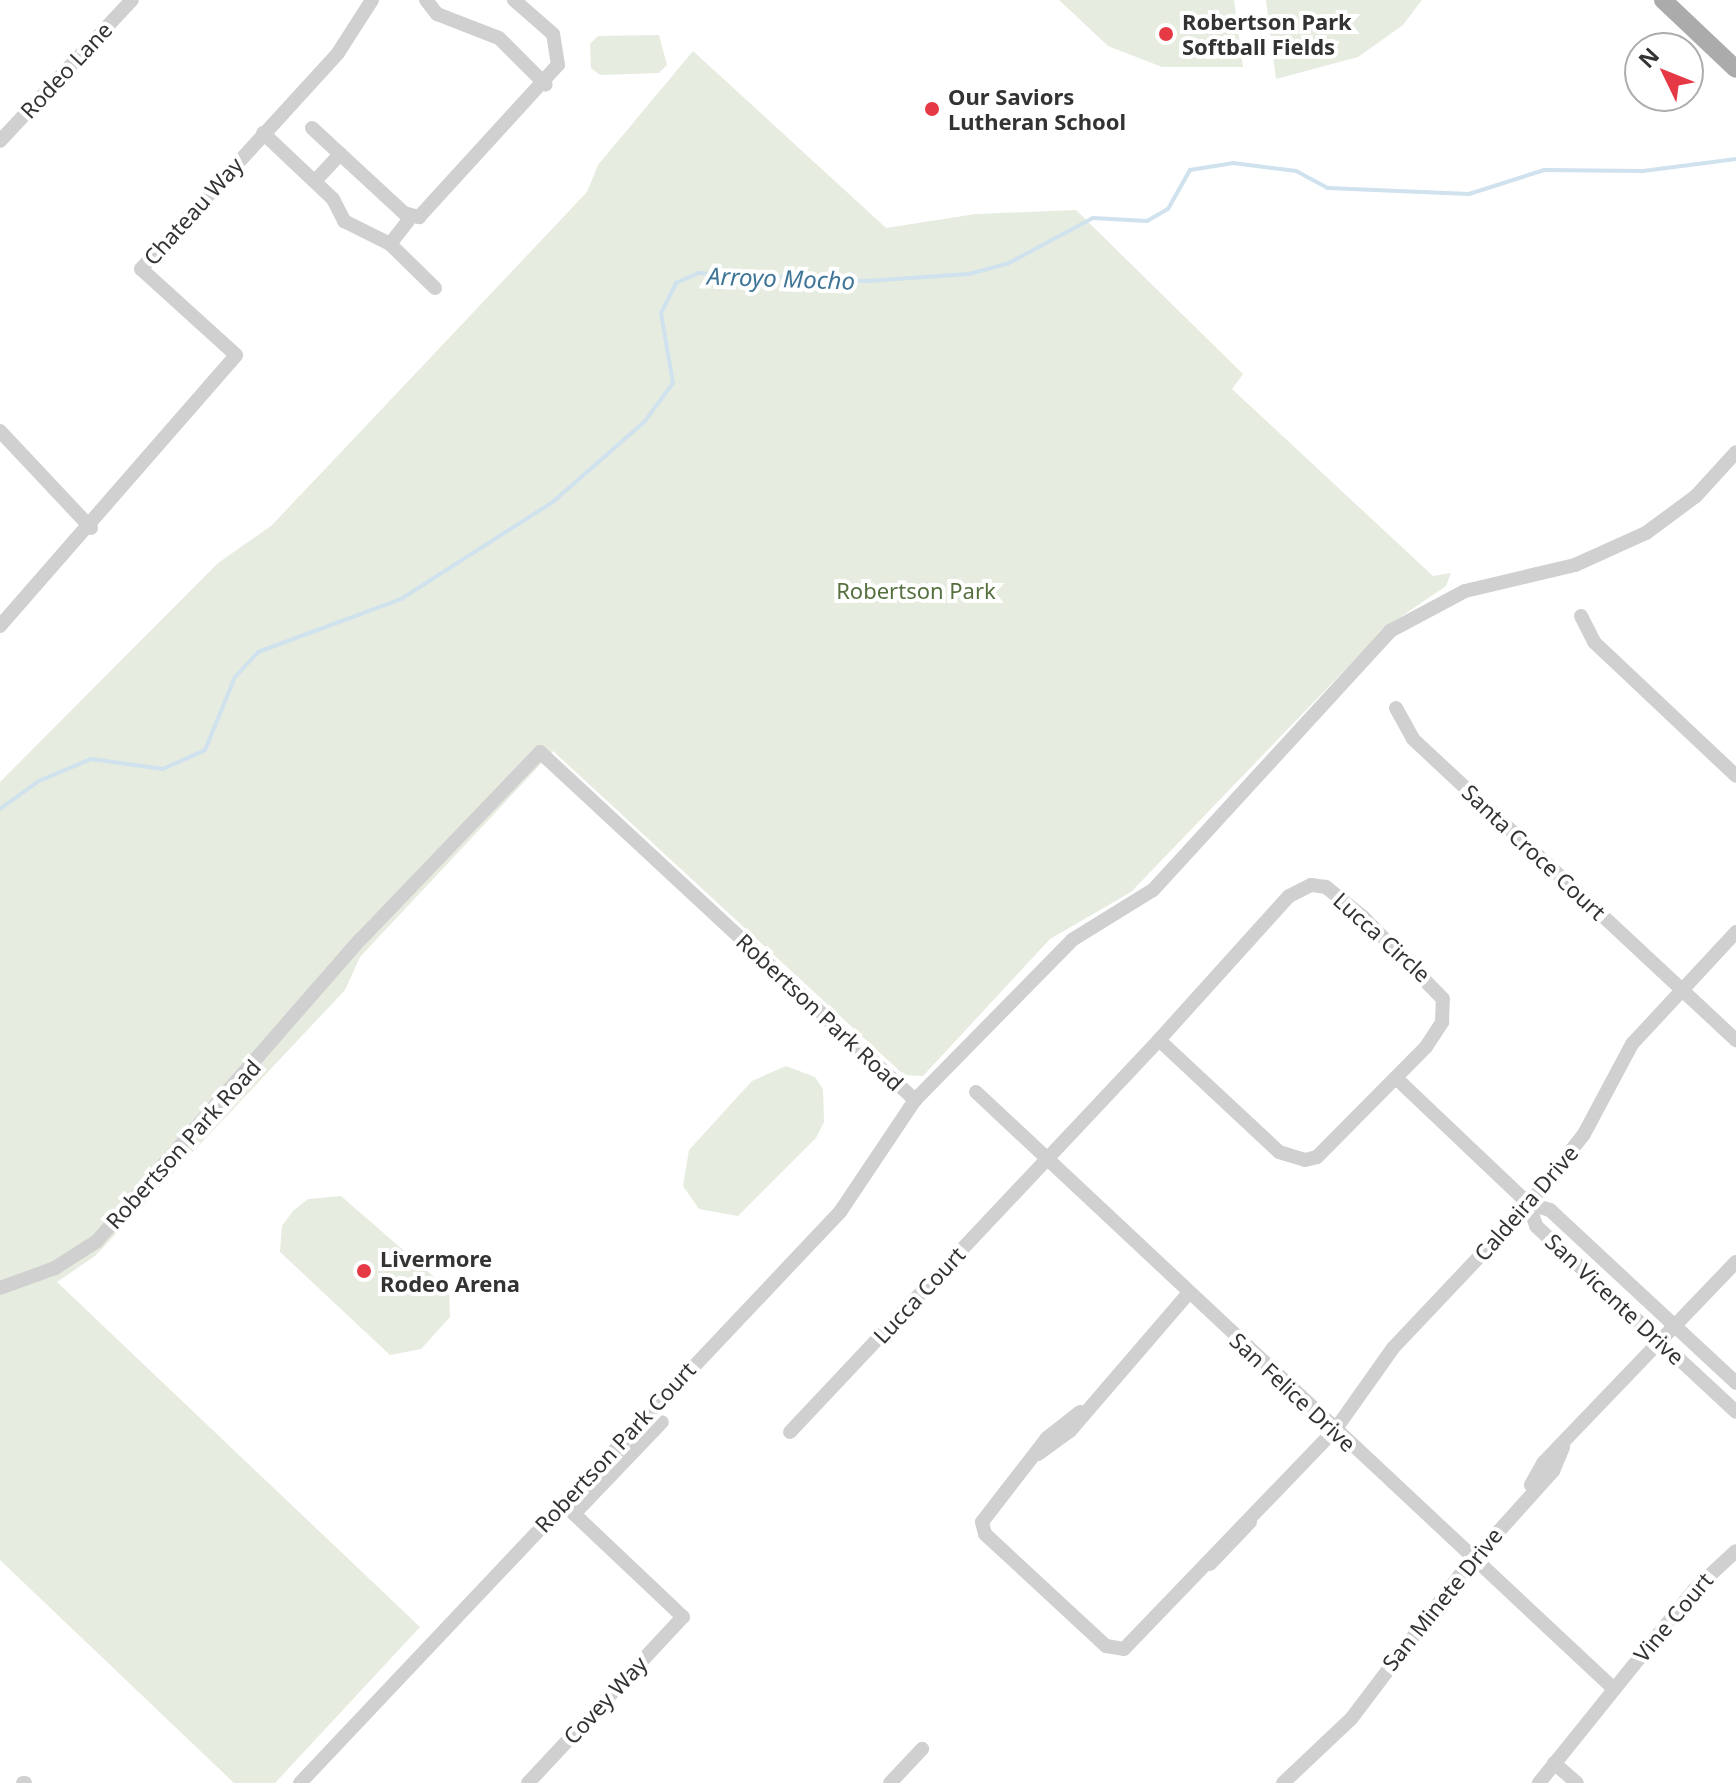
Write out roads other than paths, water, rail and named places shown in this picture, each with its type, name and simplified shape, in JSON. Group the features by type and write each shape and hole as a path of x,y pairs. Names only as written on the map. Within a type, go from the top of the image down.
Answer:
{"main road":[{"path":"1663,0 1736,69"}],"street":[{"name":"Rodeo Lane","path":"0,141 132,0"},
{"name":"Chateau Way","path":"0,626 91,528 146,453 236,355 141,269 361,26 372,0"},
{"path":"426,0 437,14 499,38 546,85"},
{"path":"390,244 411,217 426,211 546,85 560,55 553,34 514,0"},
{"path":"312,128 411,217"},
{"path":"263,133 315,181 344,221 390,244 435,288"},
{"path":"315,181 340,154"},
{"path":"0,431 91,528"},
{"name":"Robertson Park Road","path":"0,1288 55,1268 97,1241 360,940 540,752 915,1100 1072,940 1153,890 1390,631 1465,591 1575,565 1646,533 1696,496 1736,452"},
{"path":"1581,616 1594,642 1736,776"},
{"name":"Santa Croce Court","path":"1396,708 1413,739 1736,1040"},
{"name":"Lucca Circle","path":"1047,1159 1289,896 1317,885 1363,917 1443,999 1435,1035 1317,1157 1292,1159 1159,1040"},
{"name":"Caldeira Drive","path":"1188,1294 984,1511 985,1534 1106,1646 1128,1647 1206,1566 1228,1553 1253,1516 1335,1430 1393,1348 1529,1204 1584,1134 1632,1044 1736,932"},
{"path":"1396,1078 1529,1204"},
{"name":"San Felice Drive","path":"976,1092 1188,1294 1614,1689"},
{"name":"Robertson Park Court","path":"300,1783 840,1212 915,1100"},
{"name":"Lucca Court","path":"790,1432 1047,1159"},
{"name":"San Vicente Drive","path":"1529,1204 1550,1210 1736,1383"},
{"name":"San Vicente Drive","path":"1529,1204 1536,1226 1736,1412"},
{"name":"San Minete Drive","path":"1283,1783 1333,1731 1341,1712 1360,1702 1474,1558 1526,1496 1553,1471 1563,1447 1736,1262"},
{"name":"Covey Way","path":"528,1783 683,1617 574,1514 662,1422"},
{"name":"Vine Court","path":"1539,1783 1701,1581 1736,1551"},
{"path":"890,1783 922,1749"},
{"path":"1554,1763 1577,1783"}],"waterway":[{"name":"Arroyo Mocho","path":"0,809 39,781 91,759 163,769 205,750 235,677 258,652 401,599 554,501 645,421 673,383 661,313 676,283 698,273 867,281 969,274 1007,264 1093,218 1147,221 1168,209 1190,170 1233,163 1296,171 1328,188 1469,194 1544,170 1643,171 1736,159"}],"place":[{"name":"Robertson Park Softball Fields","path":"1166,34"},
{"name":"Our Saviors Lutheran School","path":"932,109"},
{"name":"Livermore Rodeo Arena","path":"364,1271"}],"park label":[{"name":"Robertson Park","path":"916,591"}]}
